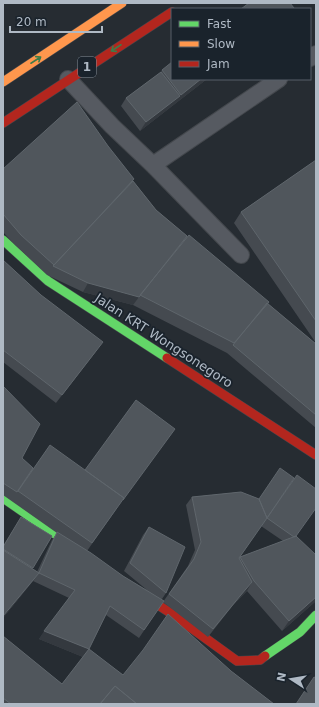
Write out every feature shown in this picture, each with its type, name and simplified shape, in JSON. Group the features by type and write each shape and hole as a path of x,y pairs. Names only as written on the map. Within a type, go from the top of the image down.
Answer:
{"main road":[{"path":"3,82 122,3"},
{"name":"1","path":"3,123 171,13"},
{"name":"Jalan KRT Wongsonegoro","path":"3,240 48,281 316,455"},
{"path":"3,498 91,559"},
{"path":"128,585 172,614 237,661 260,660 300,632 316,614"}],"lane":[{"path":"68,79 112,126 153,165 241,255"},
{"path":"153,165 278,80"}],"building":[{"path":"249,3 290,3 294,8 242,8"},
{"path":"171,63 171,80 200,80 181,95 162,70"},
{"path":"161,72 180,96 146,122 126,98"},
{"path":"77,102 108,146 134,179 54,265 21,235 3,214 3,169"},
{"path":"316,160 316,321 241,212"},
{"path":"133,181 156,210 187,236 139,297 88,283 53,266"},
{"path":"189,235 269,302 234,343 140,295"},
{"path":"3,260 41,295 103,342 62,395 3,350"},
{"path":"267,303 316,344 316,415 233,345"},
{"path":"3,386 40,424 22,458 33,468 17,492 3,483"},
{"path":"136,400 175,429 123,500 124,498 85,470"},
{"path":"50,445 124,498 92,543 18,491"},
{"path":"280,468 294,478 267,518 259,499"},
{"path":"297,475 316,489 316,508 294,537 267,518"},
{"path":"241,492 259,499 267,518 239,558 252,582 213,629 169,594 194,559 201,542 192,497"},
{"path":"21,517 52,536 33,568 3,549"},
{"path":"149,527 185,547 166,593 130,563"},
{"path":"57,532 91,553 123,576 164,601 144,630 110,606 89,649 44,631 75,590 39,573"},
{"path":"296,536 316,555 316,597 289,621 254,581 240,557"},
{"path":"3,550 39,573 3,616"},
{"path":"168,614 231,671 274,704 137,704 115,686 100,704 11,704 3,698 3,636 62,684 89,649 123,675 143,650"},
{"path":"314,677 316,678 316,704 296,704"},
{"path":"115,686 137,704 100,704"}],"traffic: fast":[{"path":"3,240 48,281 167,358"},
{"path":"3,498 81,552"},
{"path":"265,656 300,632 316,615"}],"traffic: slow":[{"path":"3,82 122,3"}],"traffic: jam":[{"path":"3,123 171,13"},
{"path":"167,358 316,455"},
{"path":"135,590 172,614 237,661 260,660 265,656"}]}
